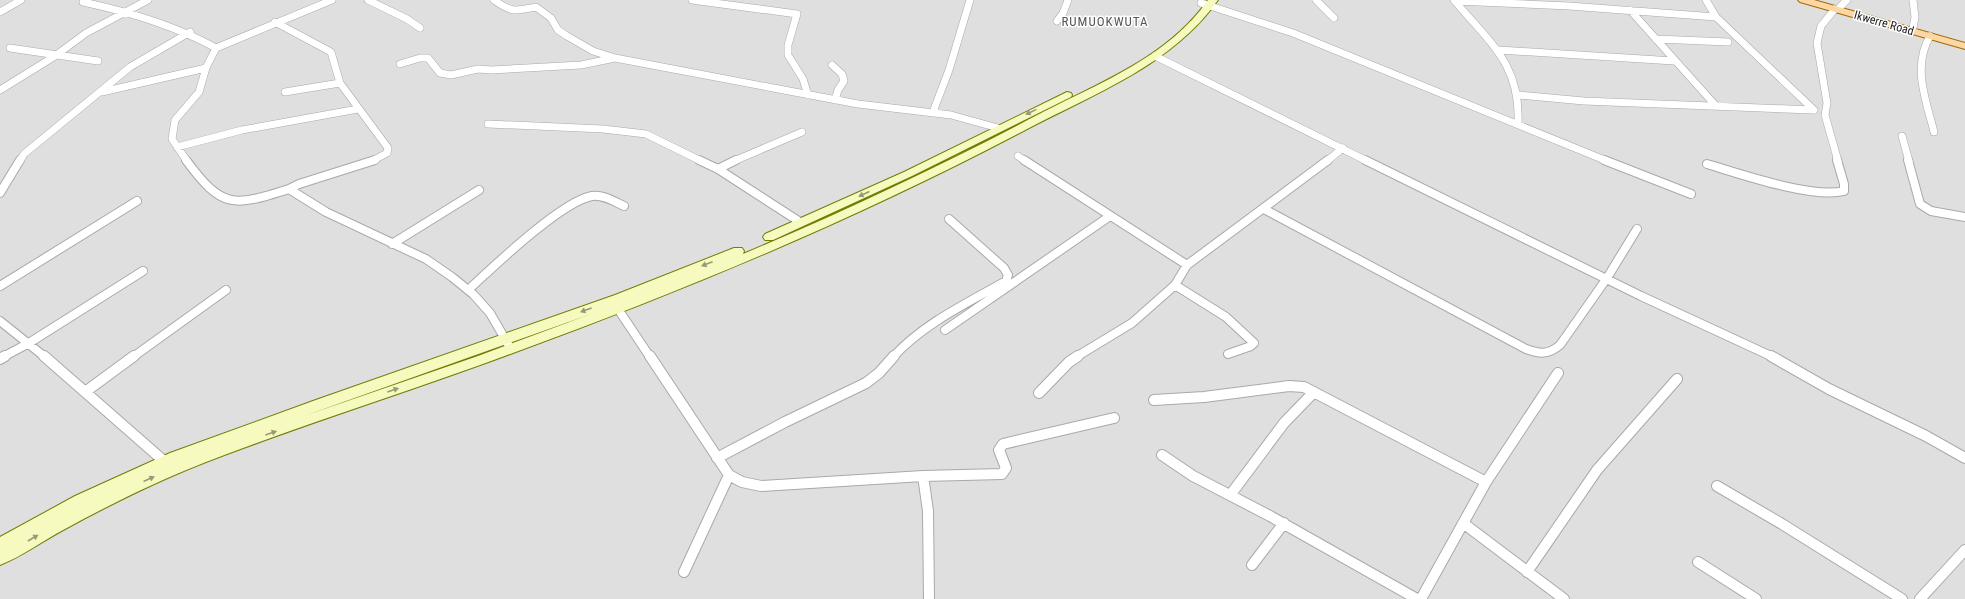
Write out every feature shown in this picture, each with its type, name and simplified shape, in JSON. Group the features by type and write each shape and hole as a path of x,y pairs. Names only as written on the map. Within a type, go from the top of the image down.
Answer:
{"main road":[{"name":"Ikwerre Road","path":"1803,0 1840,5 1930,36 1965,46"},
{"name":"Ikwerre Road","path":"1815,0 1840,5 1913,28 1965,42"},
{"path":"0,544 90,496 165,462 316,404 618,309 711,273 885,194 1020,129 1155,56 1185,34 1206,2"},
{"path":"0,558 35,537 152,478 508,344 722,258 908,174 1119,69 1144,55 1177,30 1206,2"}],"street":[{"path":"0,12 21,0"},
{"path":"0,90 55,56 86,33 148,0"},
{"path":"275,22 331,52 340,83 388,148 387,153 377,159 299,184 289,189 247,201 237,202 224,199 211,189 172,139 175,120 199,92 206,68 216,48 275,22 332,0"},
{"path":"368,0 420,28"},
{"path":"494,0 505,8 513,11 536,7 551,18 558,30 567,36 593,50 615,58 835,100 933,112 969,119 998,128"},
{"path":"692,0 797,14 790,37 788,55 803,79 808,95"},
{"path":"933,112 947,80 956,53 970,0"},
{"path":"1057,21 1063,13 1068,0"},
{"path":"1316,0 1334,18"},
{"path":"1558,0 1563,6"},
{"path":"1706,0 1716,17 1813,110"},
{"path":"1913,0 1915,16 1913,28"},
{"path":"1454,1 1630,10 1716,17"},
{"path":"1454,1 1498,50 1514,78 1519,95 1520,110 1518,124"},
{"path":"83,2 128,11 190,32 216,48"},
{"path":"1206,2 1293,33 1691,194"},
{"path":"1707,164 1784,185 1821,193 1842,193 1844,184 1825,115 1827,103 1817,43 1821,26 1840,5"},
{"path":"1630,10 1674,61 1716,106"},
{"path":"1,191 24,154 143,58 190,32"},
{"path":"1930,36 1922,51 1920,64 1923,89 1934,132"},
{"path":"1656,40 1728,42"},
{"path":"10,48 55,56 98,61"},
{"path":"1498,50 1674,61"},
{"path":"1155,56 1641,296 1755,348 1829,389 1926,436 1965,458"},
{"path":"400,64 420,58 428,58 440,73 447,75 478,69 491,70 582,65 615,58"},
{"path":"832,65 842,74 844,81 838,90 835,100"},
{"path":"99,93 122,86 206,68"},
{"path":"285,92 340,83"},
{"path":"1519,95 1584,101 1813,110 1825,115"},
{"path":"177,147 242,130 358,109"},
{"path":"488,124 603,129 646,134 718,169 800,222"},
{"path":"718,169 739,158 802,132"},
{"path":"1902,136 1920,204 1931,211 1965,217"},
{"path":"1039,394 1069,362 1132,323 1175,285 1187,265 1264,209 1343,148"},
{"path":"1018,156 1187,265"},
{"path":"289,189 326,212 426,259 468,290 490,313 508,344"},
{"path":"392,244 480,190"},
{"path":"468,290 538,230 583,198 600,197 624,206"},
{"path":"0,286 137,201"},
{"path":"1264,209 1526,349 1542,354 1552,352 1560,345 1607,278 1637,229"},
{"path":"945,330 1110,216"},
{"path":"717,458 785,422 866,383 879,373 899,351 919,334 963,305 1006,281 1008,275 1004,268 949,219"},
{"path":"0,359 29,343 143,271"},
{"path":"1175,285 1217,310 1241,328 1254,343 1251,346 1228,354"},
{"path":"85,392 226,290"},
{"path":"618,309 729,475 742,482 761,486 923,476 1002,474 1006,468 999,450 1003,444 1114,418"},
{"path":"0,321 29,343 165,462"},
{"path":"1421,599 1486,482 1558,372"},
{"path":"1527,572 1596,470 1677,380"},
{"path":"1154,400 1204,397 1289,386 1304,387 1486,482"},
{"path":"1231,494 1284,424 1314,392"},
{"path":"1162,454 1187,473 1231,494 1284,523 1417,599"},
{"path":"684,572 729,475"},
{"path":"923,476 928,511 929,599"},
{"path":"1717,486 1782,524 1902,599"},
{"path":"1252,565 1284,523"},
{"path":"1463,523 1564,599"},
{"path":"1920,599 1965,550"},
{"path":"1698,562 1756,599"}],"shaded area":[{"path":"0,0 1965,0 1965,599 0,599"}],"district":[{"name":"RUMUOKWUTA","path":"1105,21"}]}
